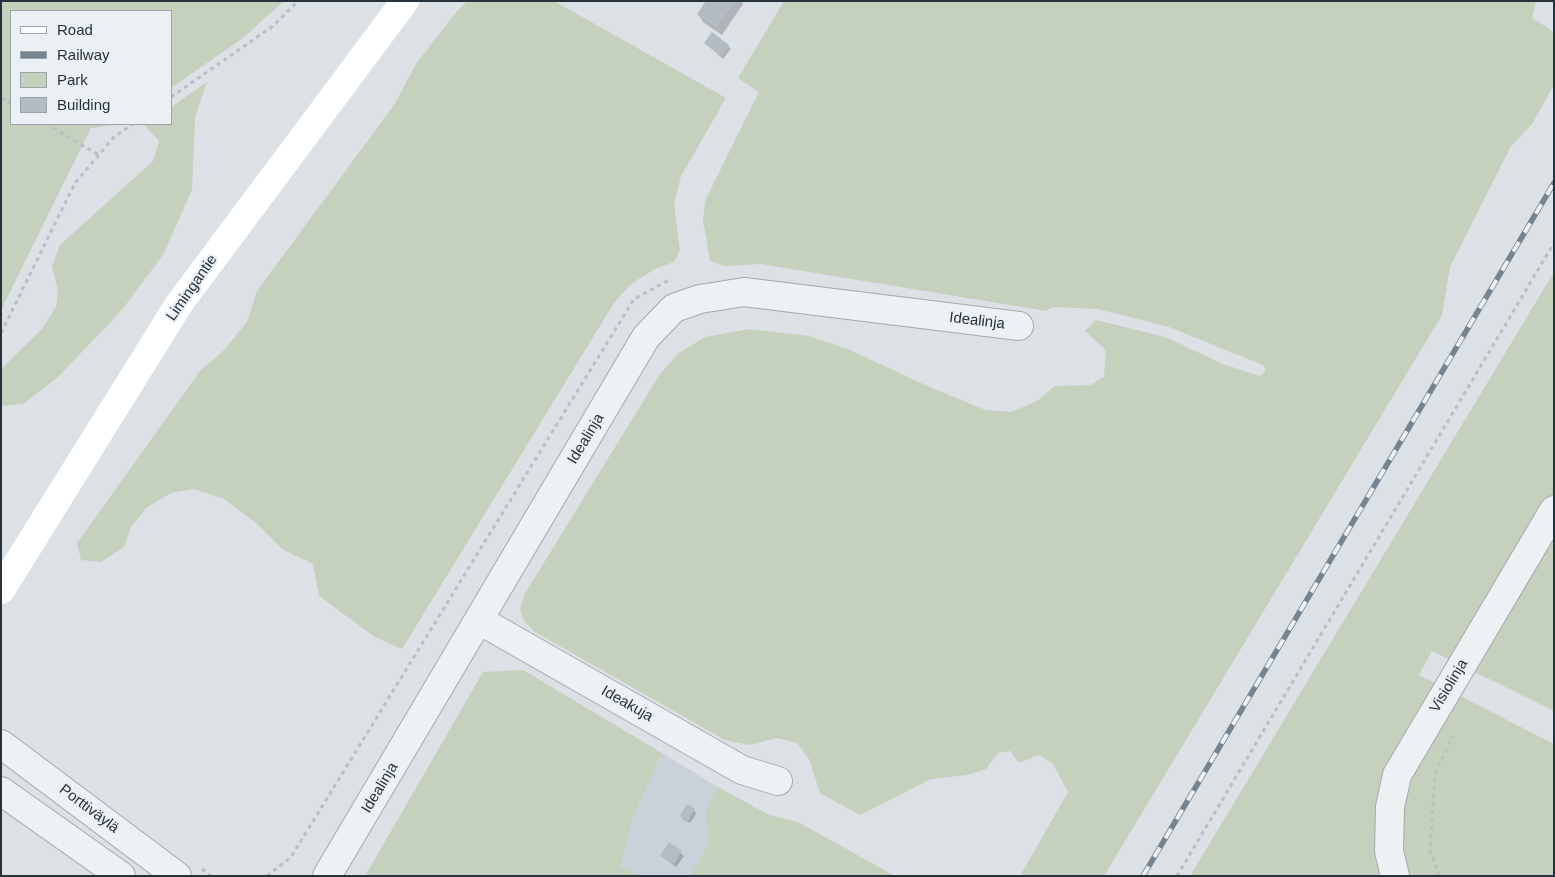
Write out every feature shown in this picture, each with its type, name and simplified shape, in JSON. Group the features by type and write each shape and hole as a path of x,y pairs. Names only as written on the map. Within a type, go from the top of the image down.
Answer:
{"main road":[{"name":"Limingantie","path":"1,590 179,304 404,1"}],"street":[{"name":"Idealinja","path":"326,876 646,337 674,308 700,299 744,292 1019,326"},
{"name":"Visiolinja","path":"1395,876 1389,851 1390,807 1397,775 1554,510"},
{"name":"Ideakuja","path":"479,620 742,770 778,781"},
{"name":"Porttiväylä","path":"1,744 177,876"},
{"path":"1,791 121,876"}],"path":[{"path":"172,96 273,26 298,1"},
{"path":"48,125 99,155"},
{"path":"1,333 75,183 114,137 132,125"},
{"path":"1177,876 1554,243"},
{"path":"268,876 291,857 634,299 665,281 675,279"},
{"path":"1439,876 1430,850 1435,773 1456,730"}],"shaded area":[{"path":"662,753 718,787 706,811 708,845 690,876 640,876 620,866 632,819"}],"green space":[{"path":"1,1 284,1 243,38 172,87 172,10 10,10 10,125 113,125 91,128 1,310"},
{"path":"467,1 554,1 726,98 681,176 674,204 680,250 674,262 655,269 631,284 614,303 402,649 375,637 319,596 313,564 282,549 256,523 224,499 194,489 171,493 146,508 131,527 124,547 101,562 81,560 77,543 200,371 224,350 247,322 257,291 394,105 416,64"},
{"path":"784,1 1536,1 1532,18 1551,30 1554,37 1554,85 1532,124 1511,146 1450,267 1442,315 1104,876 1020,876 1068,792 1053,764 1039,755 1019,763 1010,751 998,753 986,769 967,775 931,779 860,815 820,793 809,759 797,743 777,738 749,745 725,740 535,632 524,621 520,609 524,595 660,374 679,353 705,337 749,329 809,336 848,349 925,385 985,410 1011,412 1037,401 1055,386 1090,385 1104,377 1106,350 1085,331 1096,320 1165,337 1223,364 1260,376 1266,371 1263,365 1169,327 1098,309 1053,307 1046,311 761,264 724,266 710,261 703,220 705,201 759,92 738,78"},
{"path":"207,82 195,117 192,190 163,255 121,311 59,376 23,404 1,406 1,369 42,329 56,307 58,291 52,266 60,245 153,161 159,141 145,126 172,125 172,106"},
{"path":"1554,272 1554,711 1432,651 1419,675 1554,744 1554,876 1190,876"},
{"path":"523,670 662,753 632,819 620,866 640,876 365,876 483,672"},
{"path":"718,787 769,815 798,822 895,876 690,876 708,845 706,811"}],"building":[{"path":"706,1 735,1 717,28 697,14"},
{"path":"712,32 729,45 721,56 704,43"},
{"path":"687,804 695,809 688,821 680,816"},
{"path":"669,842 682,851 674,864 660,856"}],"railway":[{"path":"1143,876 1554,183"}]}
